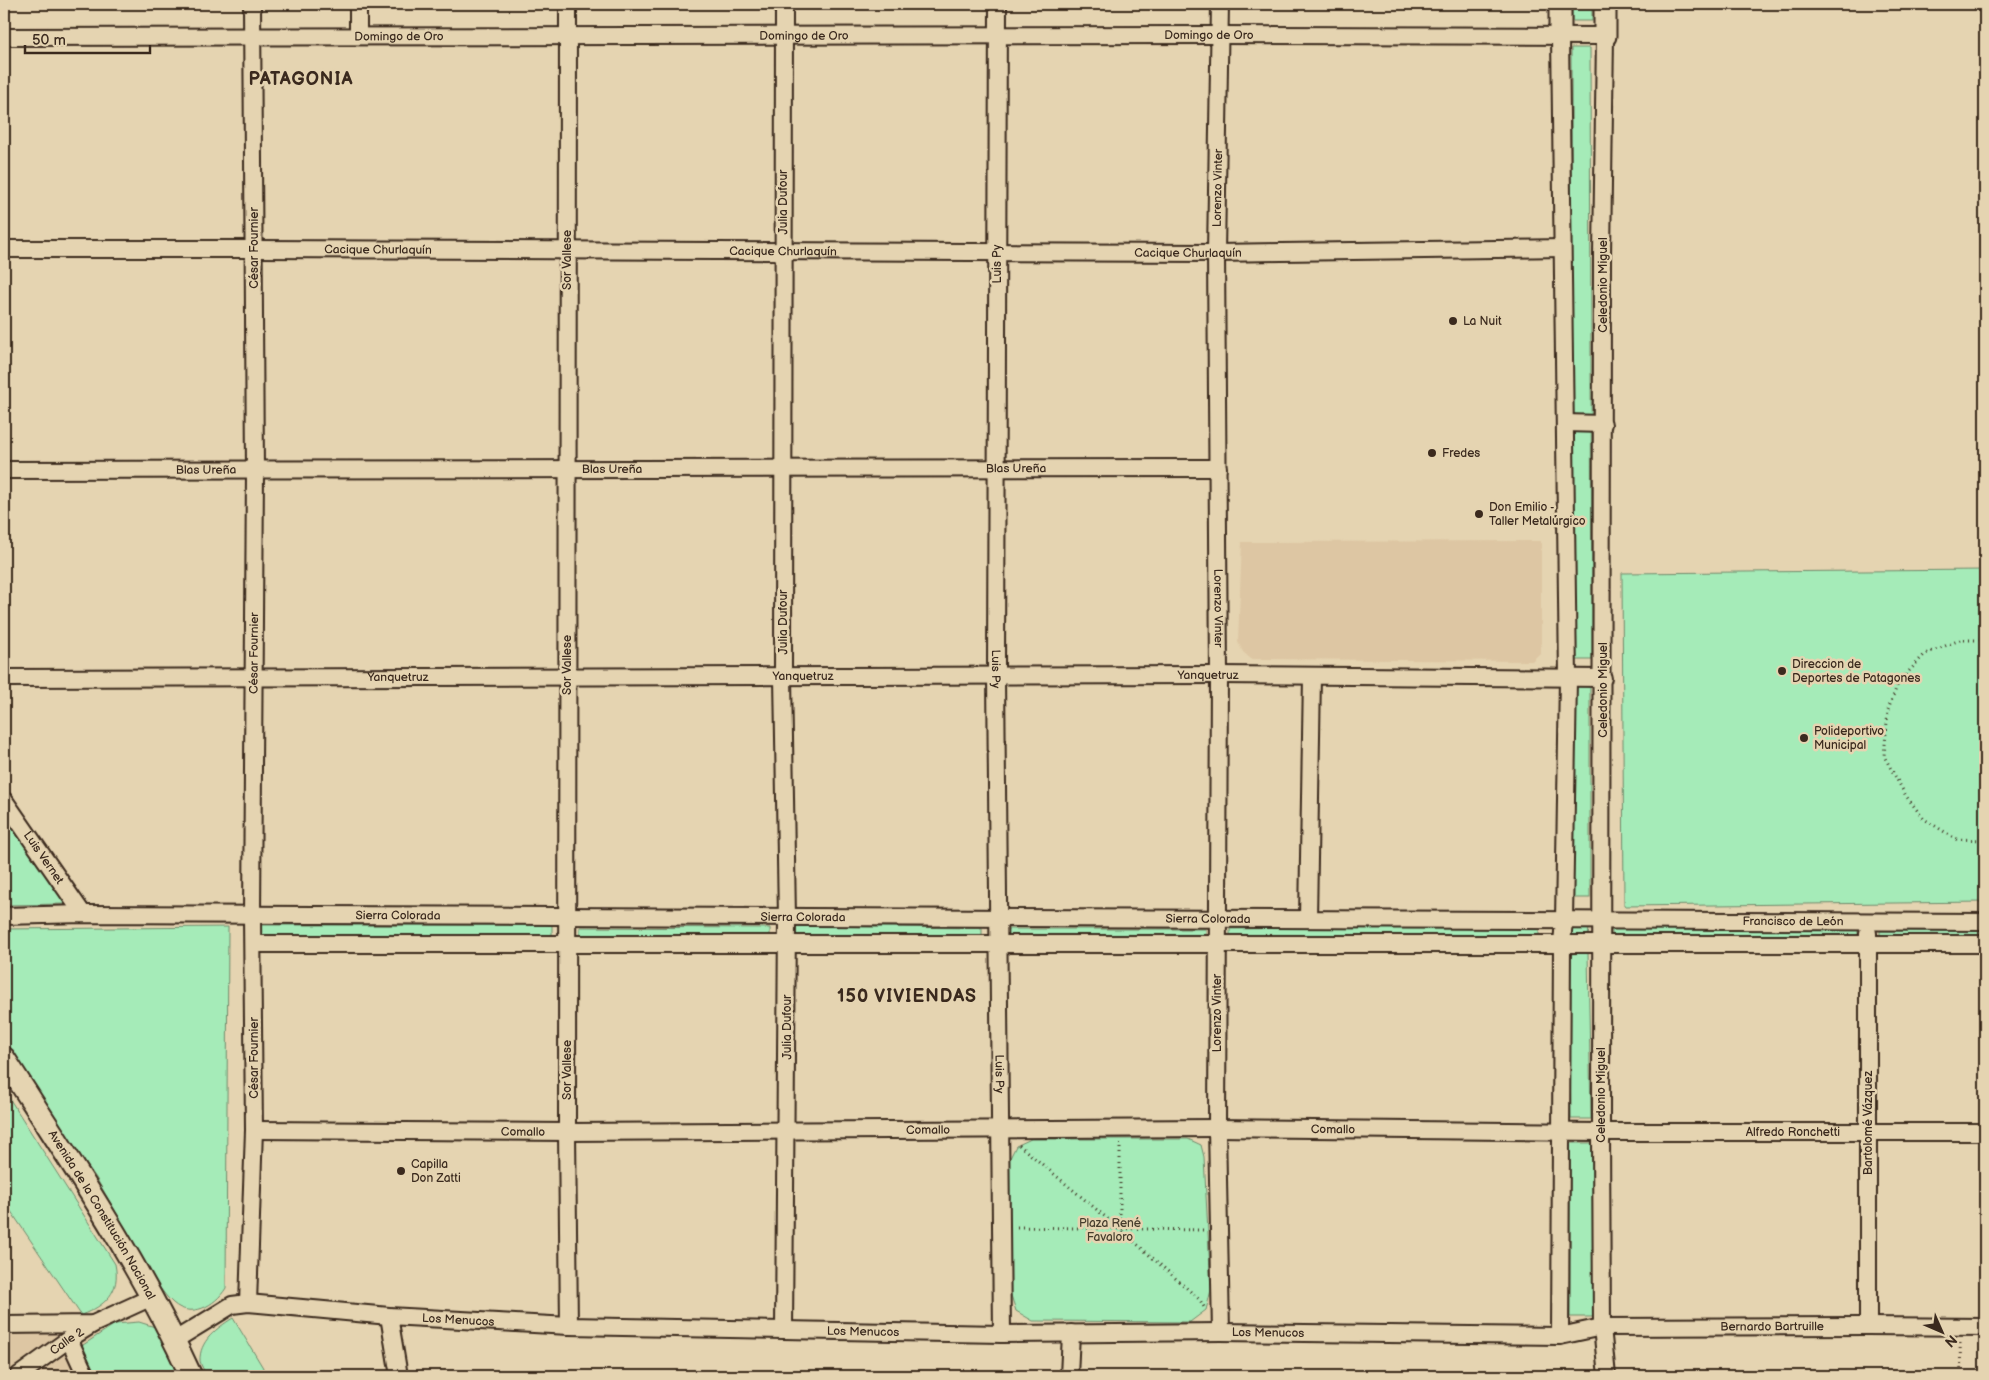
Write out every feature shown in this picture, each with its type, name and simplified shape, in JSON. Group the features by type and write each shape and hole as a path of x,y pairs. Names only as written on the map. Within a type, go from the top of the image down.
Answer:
{"main road":[{"path":"1560,4 1560,36"},
{"name":"Celedonio Miguel","path":"1605,36 1606,4"},
{"name":"Avenida de la Constitución Nacional","path":"4,1058 85,1184 152,1297 175,1340 191,1376"}],"street":[{"name":"César Fournier","path":"248,1303 254,1130 252,676 255,471 252,4"},
{"path":"358,4 358,36"},
{"name":"Sor Vallese","path":"568,4 566,251 568,469 567,1132 570,1326"},
{"name":"Julia Dufour","path":"784,4 782,252 783,676 788,918 784,1330"},
{"name":"Luis Py","path":"998,4 996,676 1000,918 1002,1334"},
{"name":"Lorenzo Vinter","path":"1220,4 1216,253 1219,676 1217,1128 1221,1332"},
{"name":"Domingo de Oro","path":"4,37 784,35 1605,36"},
{"path":"1560,36 1568,679 1562,944 1560,1336"},
{"name":"Celedonio Miguel","path":"1605,36 1602,255 1601,1132 1602,1327 1607,1376"},
{"name":"Cacique Churlaquín","path":"4,249 1216,253 1562,248"},
{"path":"1564,423 1603,424"},
{"name":"Blas Ureña","path":"4,470 1218,468"},
{"name":"Yanquetruz","path":"4,678 252,676 1312,676 1603,678"},
{"path":"1308,919 1312,676"},
{"name":"Luis Vernet","path":"4,800 83,914"},
{"name":"Sierra Colorada","path":"4,916 83,914 1601,920"},
{"name":"Francisco de León","path":"1601,920 1985,922"},
{"name":"Bartolomé Vázquez","path":"1868,921 1868,1326"},
{"name":"Sierra Colorada","path":"253,944 1602,944"},
{"name":"Francisco de León","path":"1602,944 1985,944"},
{"name":"Comallo","path":"254,1130 567,1132 1217,1128 1601,1132"},
{"name":"Alfredo Ronchetti","path":"1601,1132 1985,1132"},
{"path":"4,1325 93,1324 152,1297"},
{"name":"Los Menucos","path":"175,1340 232,1306 248,1303 389,1316 570,1326 1002,1334 1221,1332 1560,1336"},
{"path":"389,1316 399,1376"},
{"name":"Calle 2","path":"18,1376 93,1324"},
{"name":"Bernardo Bartruille","path":"1560,1336 1602,1327 1985,1327"},
{"path":"1069,1376 1071,1333"},
{"path":"69,1339 86,1376"}],"path":[{"path":"1985,640 1960,640 1925,654 1898,683 1888,710 1884,756 1906,796 1924,820 1956,839 1985,840"},
{"path":"1120,1129 1120,1229"},
{"path":"1000,1130 1120,1229 1200,1300 1206,1308"},
{"path":"1001,1226 1218,1230"},
{"path":"1960,1327 1961,1376"}],"shaded area":[{"path":"1541,541 1541,652 1532,661 1251,659 1243,652 1238,642 1242,542"},
{"path":"131,1330 153,1376 4,1376 4,1332"}],"green space":[{"path":"1572,4 1592,4 1592,21 1572,21"},
{"path":"1571,48 1590,48 1592,660 1572,660"},
{"name":"Polideportivo Municipal","path":"1985,570 1985,902 1624,906 1622,573"},
{"path":"1572,686 1590,686 1590,898 1572,898"},
{"path":"4,815 66,904 4,905"},
{"path":"258,925 552,925 552,935 258,935"},
{"path":"1539,925 1539,935 1230,939 1230,929"},
{"path":"795,926 982,928 982,936 795,935"},
{"path":"1573,926 1589,928 1588,937 1573,938 1571,932"},
{"path":"228,927 226,1288 209,1305 195,1310 187,1310 173,1303 160,1288 96,1178 4,1046 4,929"},
{"path":"580,927 770,928 770,936 580,935"},
{"path":"1612,928 1858,928 1858,938 1612,937"},
{"path":"1007,929 1206,929 1206,937 1007,938"},
{"path":"1985,930 1985,939 1880,940 1880,931"},
{"path":"1588,953 1591,1119 1571,1119 1568,954"},
{"path":"4,1090 115,1264 116,1283 109,1297 97,1307 81,1315 4,1201"},
{"name":"Plaza René Favaloro","path":"1031,1139 1188,1139 1201,1145 1204,1157 1211,1290 1206,1310 1190,1322 1033,1321 1016,1311 1010,1292 1009,1160 1016,1146"},
{"path":"1570,1143 1592,1143 1593,1317 1570,1317"},
{"path":"233,1318 268,1376 207,1376 200,1361 202,1347 215,1331"},
{"path":"139,1322 155,1327 178,1376 96,1376 80,1347 115,1324"}],"place":[{"name":"La Nuit","path":"1453,321"},
{"name":"Fredes","path":"1432,453"},
{"name":"Don Emilio - Taller Metalúrgico","path":"1479,514"},
{"name":"Direccion de Deportes de Patagones","path":"1782,671"},
{"name":"Polideportivo Municipal","path":"1804,738"},
{"name":"Capilla Don Zatti","path":"401,1171"}],"district":[{"name":"PATAGONIA","path":"301,79"},
{"name":"150 VIVIENDAS","path":"907,996"}]}
